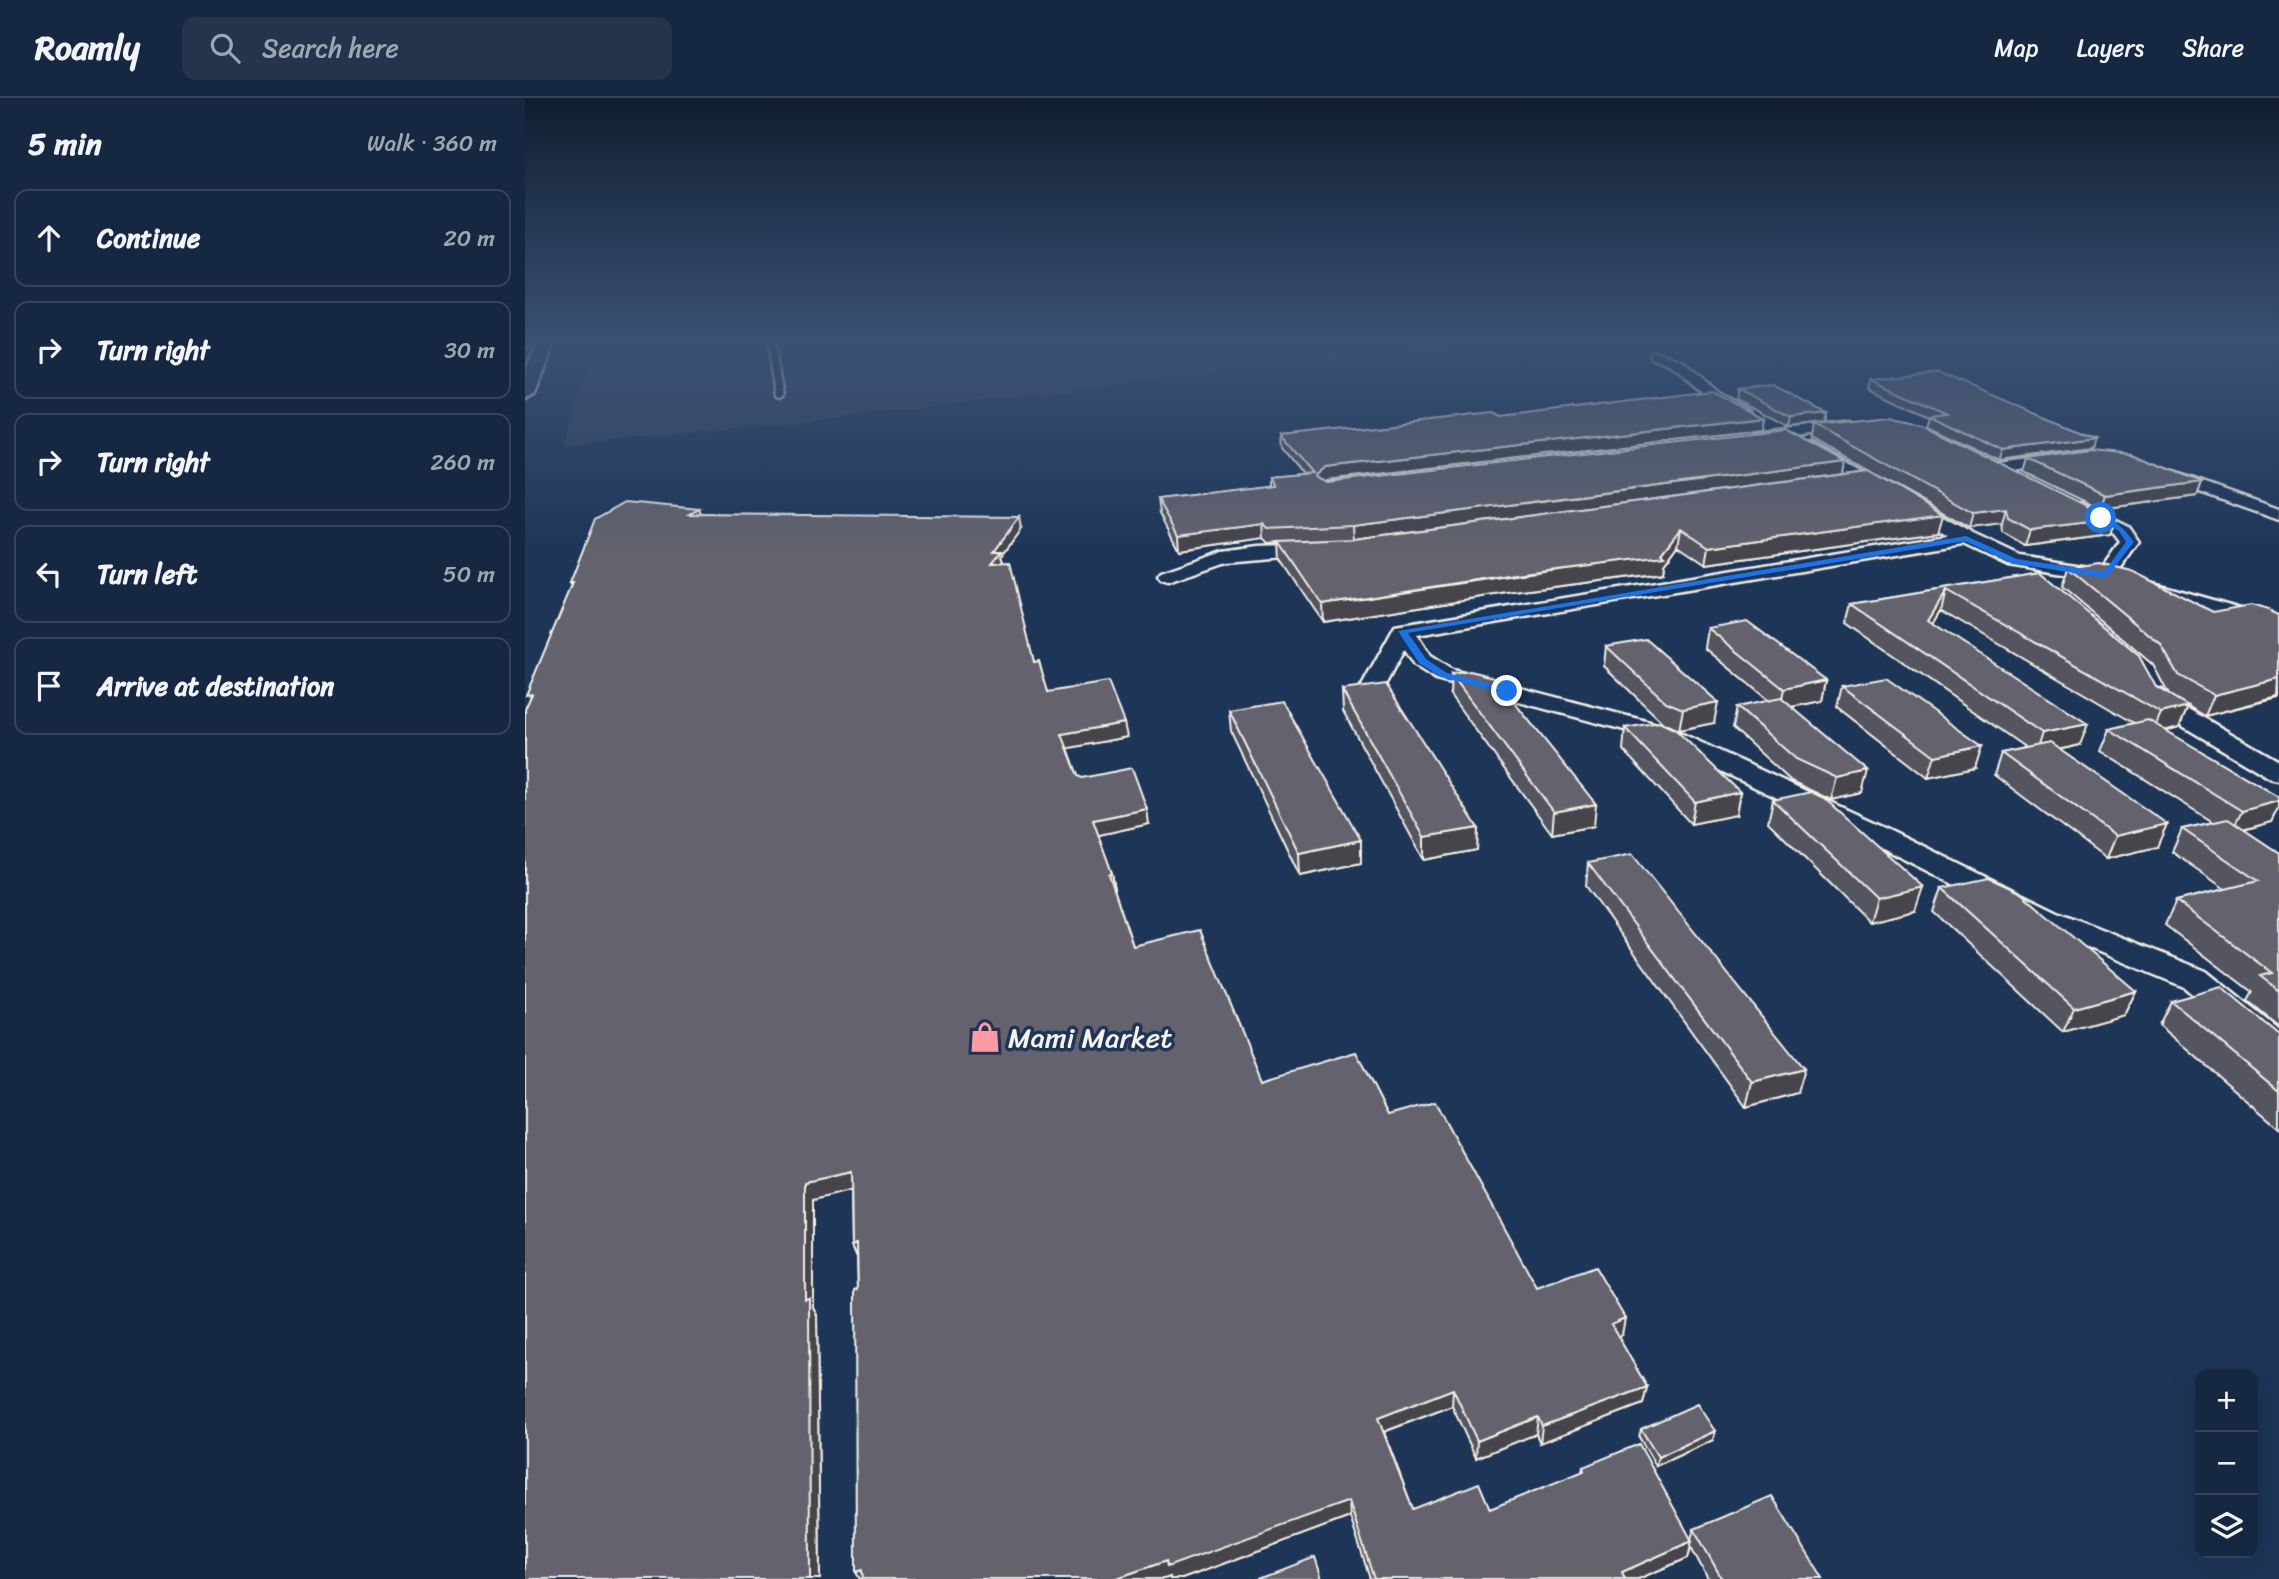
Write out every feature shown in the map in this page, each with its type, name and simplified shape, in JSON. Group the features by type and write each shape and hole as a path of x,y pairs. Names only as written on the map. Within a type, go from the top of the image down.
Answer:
{"street":[{"path":"1743,411 1868,479 1966,538 2015,561 2106,575 2279,626"},
{"path":"1732,440 1865,424"},
{"path":"2021,480 1992,465 2085,456"},
{"path":"2144,466 2279,515"},
{"path":"1841,483 1868,479"},
{"path":"2067,502 2122,530 2130,542 2106,575"},
{"path":"1403,631 1966,538"},
{"path":"1168,576 1223,557 1259,552 1331,550"},
{"path":"2015,561 2044,587"},
{"path":"1370,693 1403,631"},
{"path":"1403,631 1422,661 1444,675 1655,731 1872,832 2047,919 2196,979 2279,1049"},
{"path":"2143,672 2157,701 2279,772"}],"shaded area":[{"path":"575,411 897,411 797,423 564,445"}],"building":[{"path":"1549,411 1750,411 1763,418 1325,467 1314,476 1326,482 1786,430 1845,462 1353,525 1269,529 1264,524 1178,535 1158,499 1274,485 1269,477 1312,473 1281,436 1493,413 1501,417"},
{"path":"1780,411 1826,413 1791,417"},
{"path":"1943,411 2030,411 2094,438 2003,450 1929,415 1947,413"},
{"path":"1890,417 1921,424 2115,520 2030,530 2008,518 2006,509 1973,513 1814,425"},
{"path":"2089,450 2132,454 2202,482 2105,495 2028,459"},
{"path":"1868,471 1943,515 1709,547 1681,528 1662,553 1665,556 1515,574 1322,604 1280,542 1354,539"},
{"name":"Mami Market","path":"625,502 699,509 690,514 1019,517 994,551 1002,551 992,563 1010,562 1034,662 1039,661 1048,692 1108,682 1124,723 1062,734 1078,776 1082,778 1132,768 1147,809 1093,820 1133,946 1200,930 1262,1080 1356,1052 1388,1115 1435,1102 1537,1288 1595,1267 1625,1318 1611,1324 1647,1387 1542,1426 1538,1417 1477,1441 1453,1389 1378,1418 1413,1509 1479,1483 1490,1509 1584,1471 1583,1467 1639,1444 1692,1541 1622,1572 1625,1579 1374,1579 1349,1501 1167,1567 1166,1561 1114,1579 863,1579 862,1570 856,1572 855,1290 858,1289 857,1243 852,1245 851,1172 805,1182 805,1299 809,1298 810,1579 525,1579 525,709 532,694 526,695 573,583 570,583 595,519"},
{"path":"2099,563 2132,571 2213,612 2251,605 2279,615 2279,679 2214,695 2178,675 2161,645 2068,568"},
{"path":"2040,573 2139,656 2156,687 2188,706 2161,713 1946,591 1928,620 2088,724 2042,733 1852,604"},
{"path":"1747,621 1826,680 1784,689 1708,628"},
{"path":"1646,639 1718,702 1683,709 1666,702 1606,646"},
{"path":"1470,671 1494,677 1596,804 1554,812 1451,674"},
{"path":"1886,678 1982,746 1935,756 1842,686"},
{"path":"1386,684 1478,828 1424,837 1342,690"},
{"path":"1781,698 1868,771 1837,778 1796,759 1737,707"},
{"path":"1282,701 1361,840 1299,853 1229,710"},
{"path":"2148,720 2279,797 2279,801 2242,811 2109,729"},
{"path":"1659,722 1676,730 1740,792 1695,802 1625,728"},
{"path":"2050,743 2167,824 2115,836 2001,753"},
{"path":"1811,792 1824,798 1923,887 1876,898 1773,800"},
{"path":"2228,819 2279,853 2279,991 2260,976 2272,973 2176,901 2258,881 2182,829"},
{"path":"1632,854 1804,1069 1752,1082 1588,863"},
{"path":"1989,878 2021,893 2136,991 2074,1008 1942,888"},
{"path":"2221,987 2279,1035 2279,1091 2171,1001"},
{"path":"1697,1404 1715,1431 1658,1457 1641,1429"},
{"path":"1772,1496 1823,1579 1722,1579 1694,1529"},
{"path":"1315,1557 1322,1579 1258,1579"}],"place":[{"name":"Mami Market","path":"985,1037"}],"route":[{"path":"1507,691 1444,675 1422,661 1403,631 1966,538 2015,561 2106,575 2130,542 2122,530 2101,518"}]}
